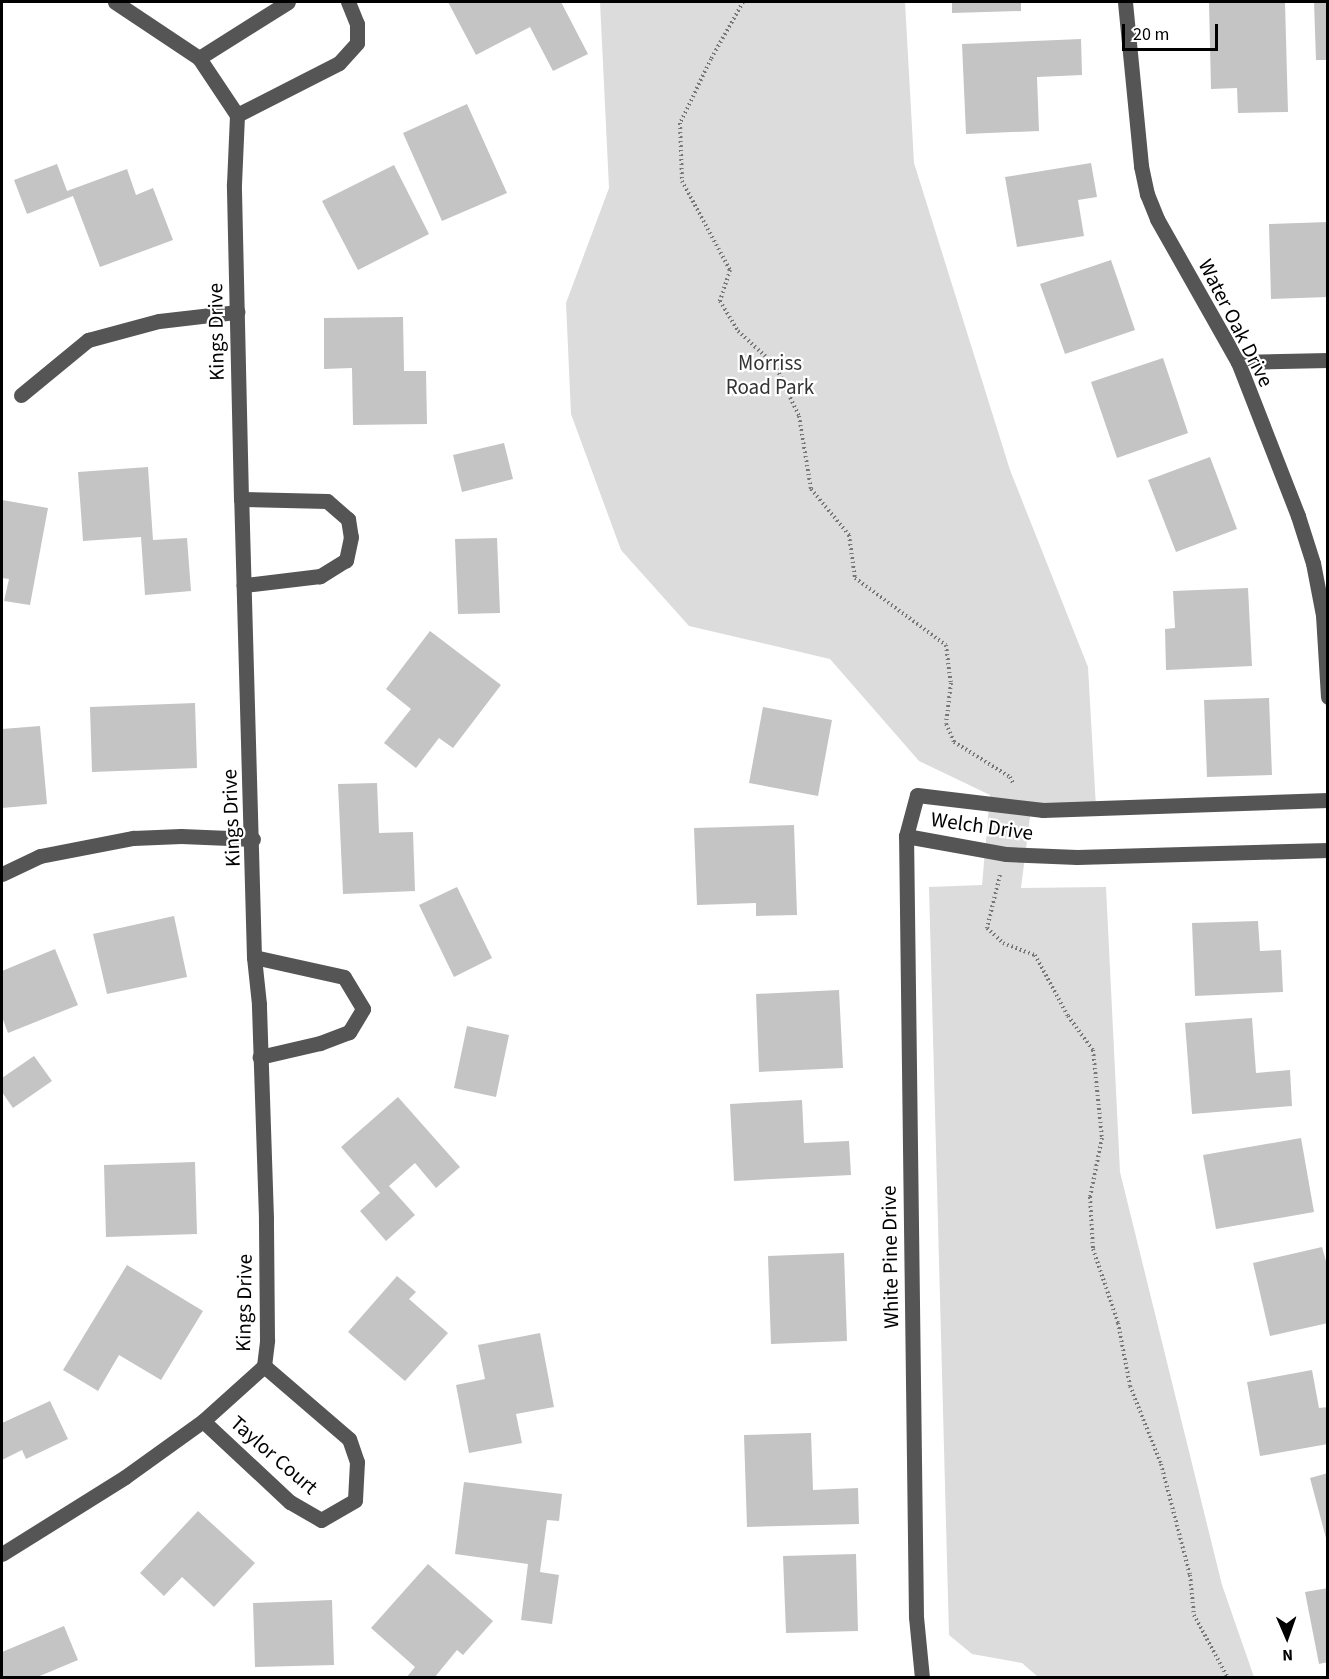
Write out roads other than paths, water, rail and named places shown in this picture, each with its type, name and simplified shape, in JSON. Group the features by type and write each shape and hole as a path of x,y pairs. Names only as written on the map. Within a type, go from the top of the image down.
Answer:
{"street":[{"path":"115,2 199,58 237,116 339,63 357,43 357,24 348,2"},
{"path":"199,58 288,2"},
{"name":"Water Oak Drive","path":"1125,2 1141,166 1147,194 1157,219 1238,362 1298,516 1313,563 1323,615 1328,697"},
{"name":"Kings Drive","path":"2,1554 124,1477 203,1421 264,1366 267,1340 266,1218 254,957 253,839 241,499 234,184 237,116"},
{"path":"21,395 88,340 159,321 237,312"},
{"path":"1238,362 1328,360"},
{"path":"241,499 327,501 348,519 351,537 346,560 320,576 244,585"},
{"name":"Welch Drive","path":"1328,800 1043,810 917,795 906,836 1006,854 1077,857 1328,850"},
{"name":"White Pine Drive","path":"906,836 916,1617 922,1677"},
{"path":"2,874 40,856 133,838 253,839"},
{"path":"254,957 344,977 363,1009 349,1032 320,1043 260,1058"},
{"name":"Taylor Court","path":"203,1421 290,1502 321,1520 355,1500 357,1462 349,1439 264,1366"}],"park label":[{"name":"Morriss Road Park","path":"770,375"}]}
